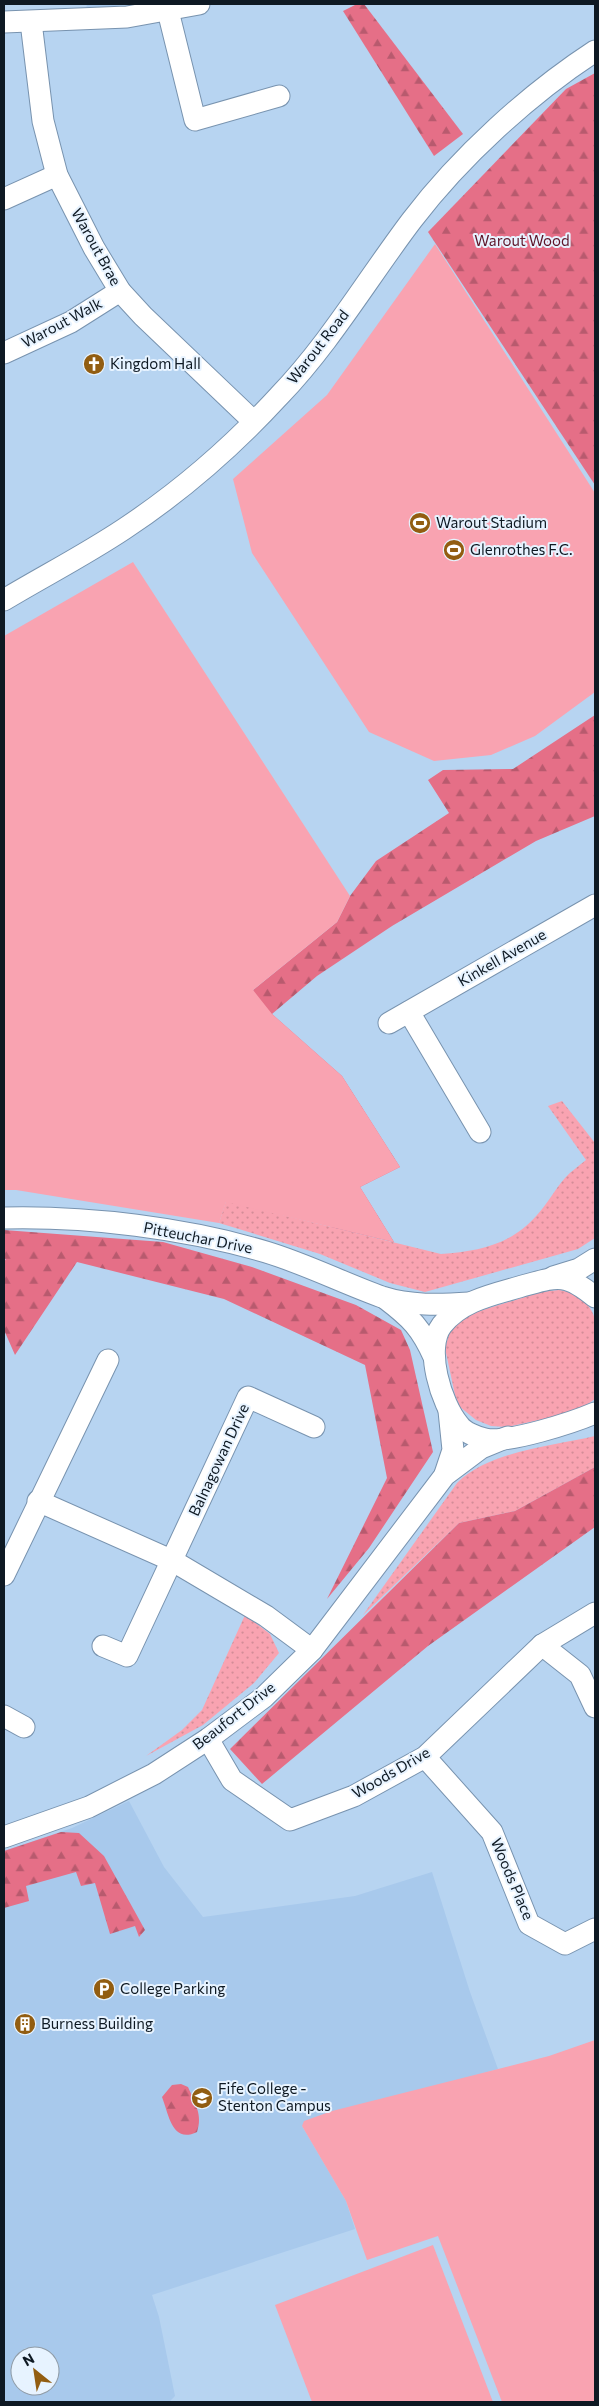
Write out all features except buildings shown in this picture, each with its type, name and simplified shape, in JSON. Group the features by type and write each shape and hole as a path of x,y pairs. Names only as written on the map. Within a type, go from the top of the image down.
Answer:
{"street":[{"path":"4,22 127,17 199,4"},
{"path":"168,11 195,120 280,96"},
{"name":"Warout Brae","path":"31,22 43,121 56,175 94,248 120,291 142,316 253,421"},
{"name":"Warout Road","path":"4,600 89,551 142,516 206,466 279,396 315,353 414,218 454,172 495,129 550,84 595,51"},
{"path":"4,199 56,175"},
{"name":"Warout Walk","path":"4,353 71,322 120,291"},
{"name":"Kinkell Avenue","path":"389,1023 595,905"},
{"path":"409,1012 480,1132"},
{"name":"Pitteuchar Drive","path":"4,1218 27,1218 149,1228 221,1240 267,1252 384,1297 431,1305 468,1302"},
{"path":"434,1358 433,1350 436,1336 442,1326 468,1302 579,1269 595,1259"},
{"path":"548,1279 567,1278 582,1286 595,1297"},
{"name":"Pitteuchar Drive","path":"384,1297 406,1314 424,1334 434,1358 448,1406"},
{"path":"4,1575 108,1360"},
{"name":"Balnagowan Drive","path":"103,1646 127,1656 248,1398 314,1427"},
{"path":"448,1406 460,1426 472,1434 487,1440 508,1437 592,1416"},
{"name":"Beaufort Drive","path":"445,1475 452,1450 448,1406"},
{"name":"Beaufort Drive","path":"4,1837 89,1807 154,1774 208,1739 264,1697 312,1650 445,1475 481,1448 508,1437"},
{"path":"38,1502 173,1561 266,1616 312,1650"},
{"name":"Woods Drive","path":"208,1739 232,1780 290,1820 354,1796 425,1757 542,1644 595,1613"},
{"path":"542,1644 580,1675 595,1707"},
{"path":"4,1716 24,1727"},
{"name":"Woods Place","path":"425,1757 492,1832 529,1924 565,1944 595,1929"}],"shaded area":[{"path":"87,4 132,4 86,9"},
{"name":"Warout Stadium","path":"435,244 595,493 595,692 535,736 491,755 434,761 369,732 252,553 233,479 327,395"},
{"path":"133,562 350,896 337,922 253,990 272,1014 342,1076 400,1167 360,1187 394,1242 226,1202 219,1223 16,1190 4,1190 4,636"},
{"path":"562,1101 595,1143 595,1238 578,1249 425,1292 390,1283 320,1254 219,1223 226,1201 441,1254 468,1251 494,1245 527,1225 565,1178 586,1160 548,1106"},
{"path":"559,1290 577,1296 587,1304 594,1315 597,1340 595,1399 576,1412 507,1427 491,1426 476,1420 460,1407 455,1395 445,1348 450,1331 461,1319 473,1313 541,1292"},
{"path":"595,1436 595,1467 515,1511 459,1523 363,1615 457,1483 470,1472 503,1457 522,1451"},
{"path":"245,1615 270,1634 279,1653 254,1683 203,1725 146,1756 182,1730 202,1710"},
{"name":"Fife College - Stenton Campus","path":"129,1801 164,1867 203,1917 355,1896 432,1872 470,1992 498,2069 302,2126 346,2201 355,2229 152,2295 159,2317 175,2396 169,2402 4,2402 4,1851 72,1828"},
{"path":"595,2040 595,2402 502,2402 438,2236 367,2260 346,2201 302,2126 304,2121 332,2111 549,2056"},
{"path":"433,2245 493,2402 312,2402 275,2305"}],"green space":[{"path":"357,4 364,4 463,134 434,156 343,11"},
{"name":"Warout Wood","path":"595,73 595,485 428,232 566,89"},
{"path":"595,715 595,816 536,841 392,926 317,976 272,1014 342,1076 400,1167 360,1187 394,1242 331,1227 253,990 337,922 350,896 376,861 449,813 428,780 443,770 513,769"},
{"path":"4,1230 163,1242 252,1267 356,1305 401,1330 410,1350 433,1452 369,1548 327,1599 387,1478 365,1365 224,1299 77,1262 15,1355 4,1330 4,1262 6,1259 4,1260"},
{"path":"595,1467 595,1527 428,1646 262,1784 230,1749 459,1523 515,1511"},
{"path":"61,1832 79,1833 104,1856 145,1930 139,1937 135,1926 110,1934 95,1883 81,1886 76,1872 26,1886 29,1901 4,1908 4,1851"},
{"path":"181,2084 188,2087 199,2115 197,2132 189,2135 182,2134 173,2126 162,2097 172,2085"}],"place":[{"name":"Kingdom Hall","path":"94,364"},
{"name":"Warout Stadium","path":"420,523"},
{"name":"Glenrothes F.C.","path":"454,550"},
{"name":"College Parking","path":"104,1989"},
{"name":"Burness Building","path":"25,2024"},
{"name":"Fife College - Stenton Campus","path":"202,2098"}]}
